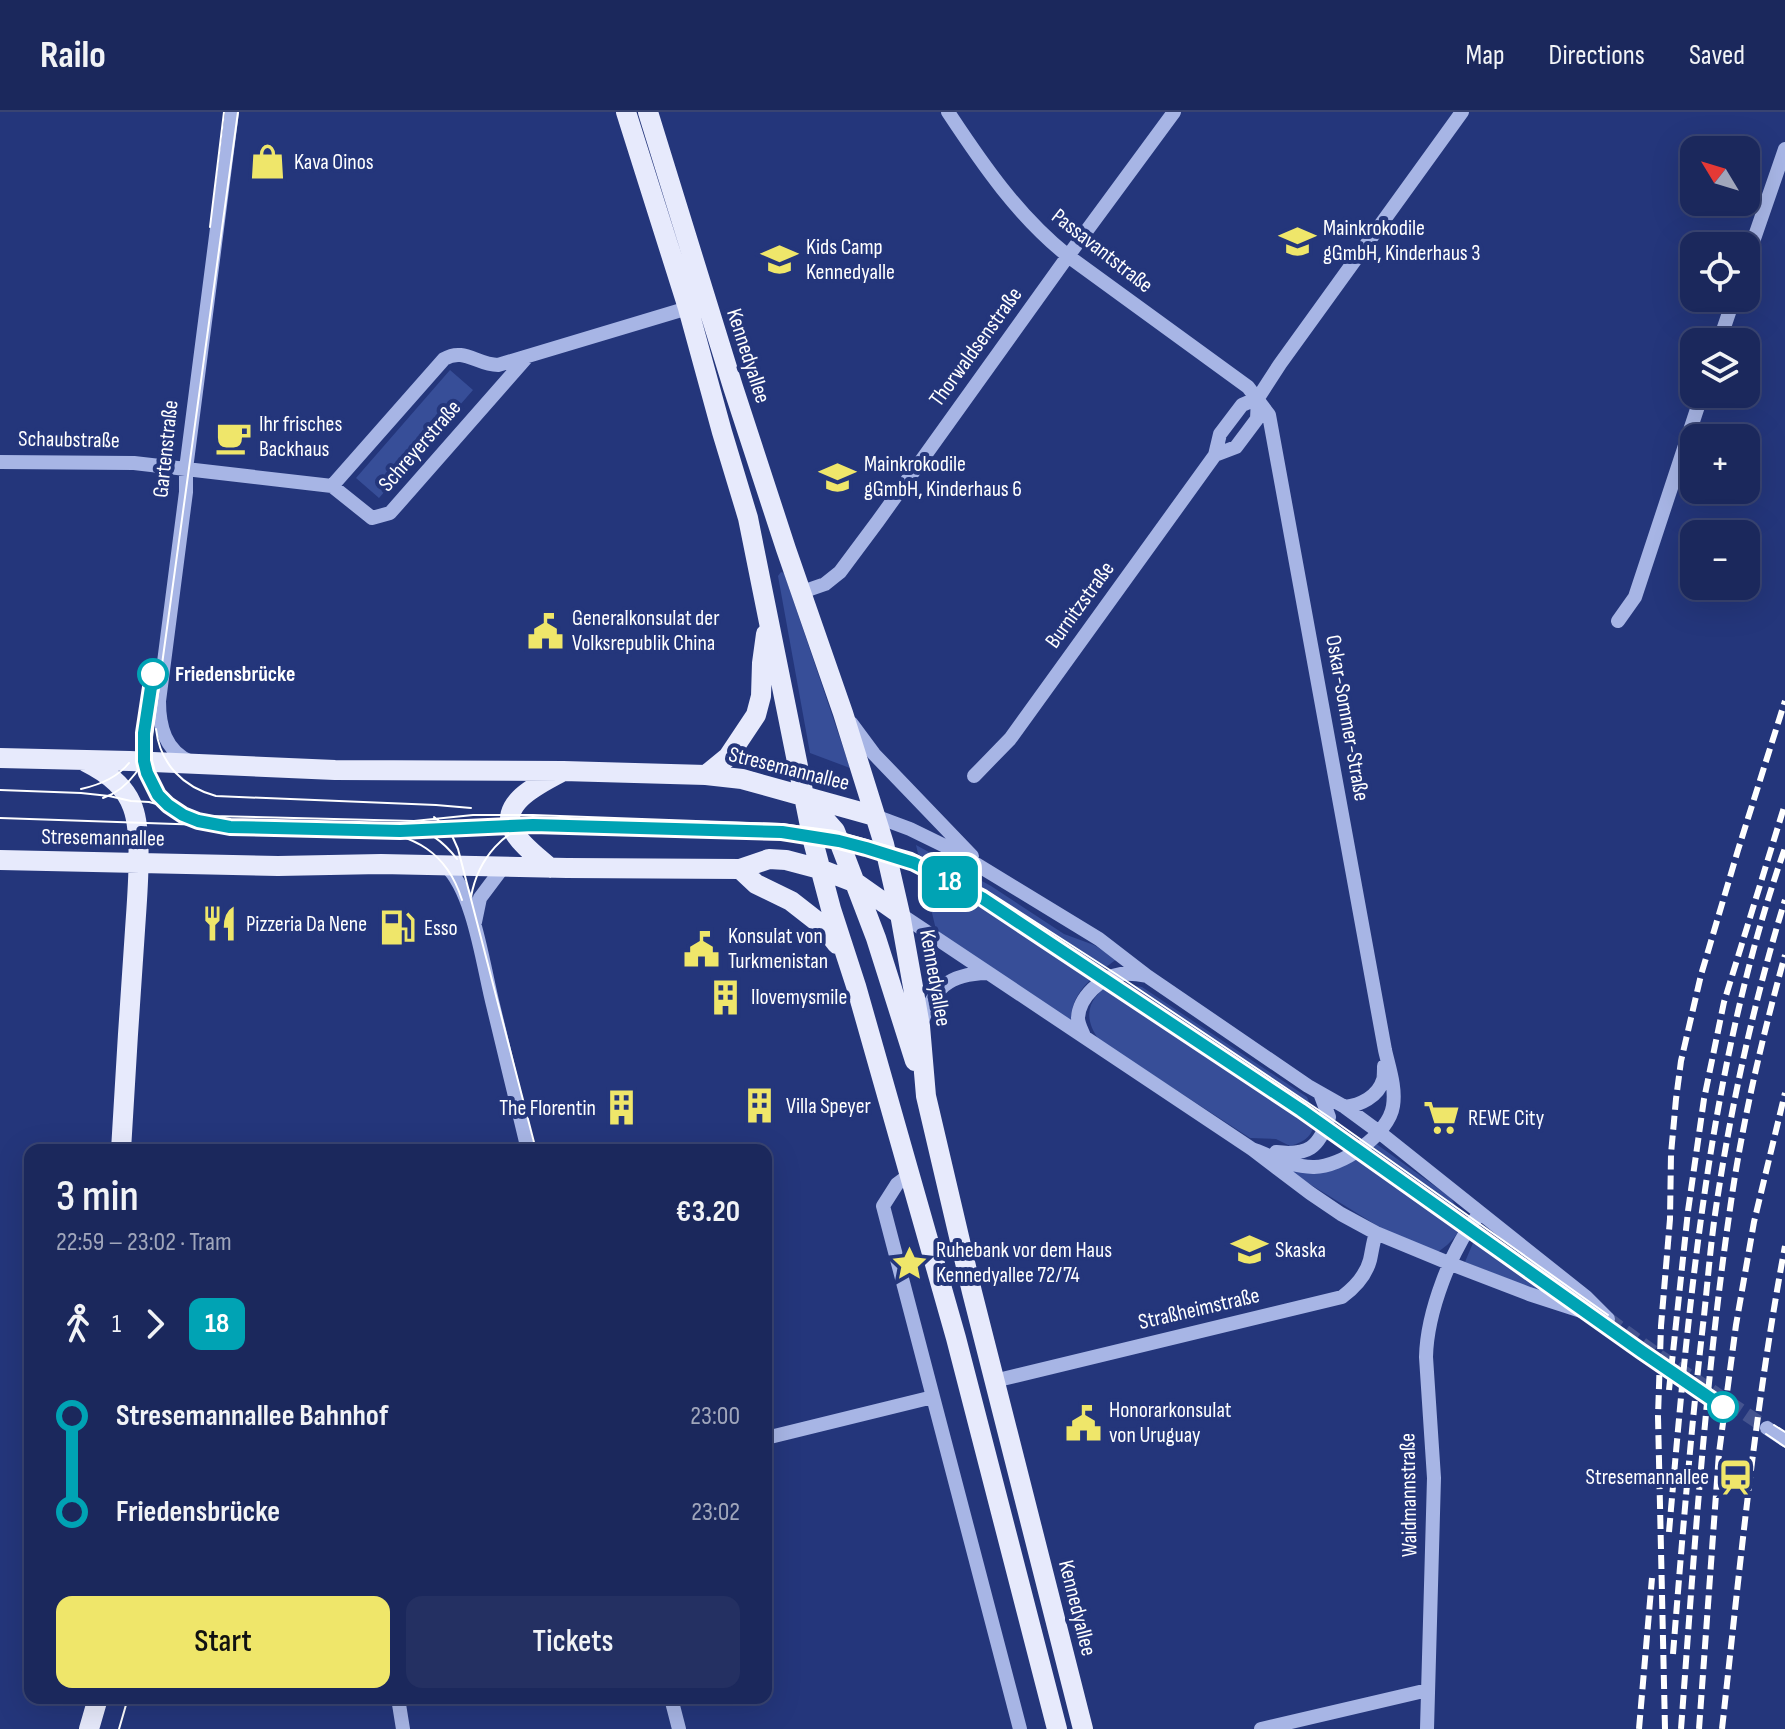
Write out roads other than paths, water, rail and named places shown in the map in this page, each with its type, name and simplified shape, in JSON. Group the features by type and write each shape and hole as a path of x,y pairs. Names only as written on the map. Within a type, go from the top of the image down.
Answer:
{"main road":[{"name":"Kennedyallee","path":"626,112 688,308 748,518 820,869 956,1338 1057,1729"},
{"name":"Kennedyallee","path":"648,112 711,318 884,844 920,1026 926,1096 994,1381 1083,1729"},
{"path":"706,775 728,757 756,715 761,696 769,615"},
{"name":"Stresemannallee","path":"0,758 425,772 563,771 706,775 742,779 875,816"},
{"path":"83,760 117,782 131,801 136,817 137,863 121,1144"},
{"path":"550,868 514,833 511,814 520,799 563,771"},
{"path":"803,795 835,831 876,938 926,1096"},
{"name":"Stresemannallee","path":"0,860 278,866 381,864 740,869 769,859 786,860 856,883 900,914"},
{"path":"740,869 756,884 791,901 823,926 845,954"},
{"path":"89,1729 96,1704"}],"street":[{"name":"Gartenstraße","path":"207,766 177,754 165,738 159,701 232,112"},
{"name":"Passavantstraße","path":"948,112 1007,195 1044,237 1248,387 1258,398"},
{"name":"Thorwaldsenstraße","path":"802,592 825,584 840,572 1174,112"},
{"name":"Burnitzstraße","path":"974,776 1010,739 1215,455 1220,434 1242,405 1258,398 1462,112"},
{"path":"1756,232 1785,149"},
{"name":"Schreyerstraße","path":"529,355 390,513 372,518 332,486 444,359 456,354 498,365 529,355 649,321 688,308"},
{"name":"Oskar-Sommer-Straße","path":"1258,398 1269,415 1393,1087 1393,1108 1379,1132"},
{"path":"1618,621 1635,597 1697,408"},
{"name":"Schaubstraße","path":"0,462 134,463 186,469"},
{"path":"186,469 332,486"},
{"name":"Stresemannallee","path":"843,713 874,754 980,865"},
{"name":"Stresemannallee","path":"875,816 924,835 980,865 1099,939 1147,976 1345,1107 1586,1297 1608,1319 1529,1294 1451,1264 1376,1233 1341,1214 1252,1149 900,914"},
{"path":"445,865 462,888 475,930 527,1144"},
{"path":"475,930 480,898 504,866"},
{"path":"920,1026 931,999 941,988 963,975 987,973"},
{"path":"1084,1036 1077,1020 1083,1000 1093,989 1116,974 1147,976"},
{"name":"Oskar-Sommer-Straße","path":"1345,1107 1358,1105 1377,1090 1383,1080 1385,1050"},
{"name":"Stresemannallee","path":"1252,1149 1294,1154 1308,1151 1318,1141 1329,1117 1320,1093"},
{"name":"Stresemannallee","path":"1252,1149 1312,1167 1339,1162 1360,1150 1379,1132"},
{"path":"909,1175 897,1184 883,1206 1020,1729"},
{"path":"1451,1264 1468,1228 1480,1213"},
{"name":"Straßheimstraße","path":"994,1381 1342,1297 1359,1280 1370,1260 1376,1233"},
{"name":"Waidmannstraße","path":"1427,1729 1434,1478 1426,1357 1431,1318 1451,1264"},
{"path":"772,1437 933,1397"},
{"path":"1767,1428 1785,1439"},
{"path":"1261,1729 1428,1690"},
{"path":"399,1704 403,1729"},
{"path":"673,1704 679,1729"}],"tunnel":[{"path":"1608,1319 1767,1428"}],"tram line":[{"path":"210,227 224,112"},
{"path":"103,798 113,794 135,774 146,756 152,737 238,112"},
{"name":"18","path":"153,674 143,746 147,773 158,795 168,805 198,821 230,827 400,831 533,825 782,832 839,841 914,863 982,898 1301,1110 1723,1407"},
{"path":"156,729 162,753 175,772 193,787 216,796 471,808"},
{"path":"143,756 152,784 171,807"},
{"path":"81,789 107,780 129,763"},
{"path":"0,790 109,796 211,816 414,821 473,815 533,815 781,824 835,831 912,853 987,891 1116,974 1329,1117 1608,1315"},
{"path":"434,817 449,829 458,849 534,1144"},
{"path":"0,818 205,825"},
{"path":"471,897 480,870 495,847 516,830 542,819"},
{"path":"405,825 434,837 457,859"},
{"path":"366,830 399,836 426,848 447,869 462,900"},
{"path":"1774,1425 1785,1432"},
{"path":"1766,1434 1785,1447"},
{"path":"119,1729 126,1704"}],"railway":[{"path":"1665,1729 1658,1416 1676,1099 1681,1061 1701,975 1785,701"},
{"path":"1669,1390 1688,1211 1704,1099 1724,1002 1785,804"},
{"path":"1669,1532 1694,1272 1720,1100 1737,1015 1785,848"},
{"path":"1673,1654 1695,1400 1717,1201 1745,1049 1785,900"},
{"path":"1681,1729 1701,1469 1721,1274 1747,1113 1785,955"},
{"path":"1699,1729 1719,1453 1736,1325 1754,1222 1785,1093"},
{"path":"1722,1729 1757,1426 1785,1246"},
{"path":"1639,1729 1652,1578"}],"place":[{"name":"Kava Oinos","path":"268,162"},
{"name":"Mainkrokodile gGmbH, Kinderhaus 3","path":"1297,241"},
{"name":"Kids Camp Kennedyalle","path":"780,260"},
{"name":"Ihr frisches Backhaus","path":"233,437"},
{"name":"Mainkrokodile gGmbH, Kinderhaus 6","path":"838,477"},
{"name":"Generalkonsulat der Volksrepublik China","path":"546,631"},
{"name":"Friedensbrücke","path":"153,674"},
{"name":"Pizzeria Da Nene","path":"220,924"},
{"name":"Esso","path":"398,928"},
{"name":"Konsulat von Turkmenistan","path":"702,949"},
{"name":"Ilovemysmile","path":"725,997"},
{"name":"Villa Speyer","path":"760,1106"},
{"name":"The Florentin","path":"622,1108"},
{"name":"REWE City","path":"1442,1118"},
{"name":"Skaska","path":"1249,1250"},
{"name":"Ruhebank vor dem Haus Kennedyallee 72/74","path":"910,1263"},
{"name":"Honorarkonsulat von Uruguay","path":"1083,1423"},
{"name":"Stresemannallee","path":"1735,1477"}]}
